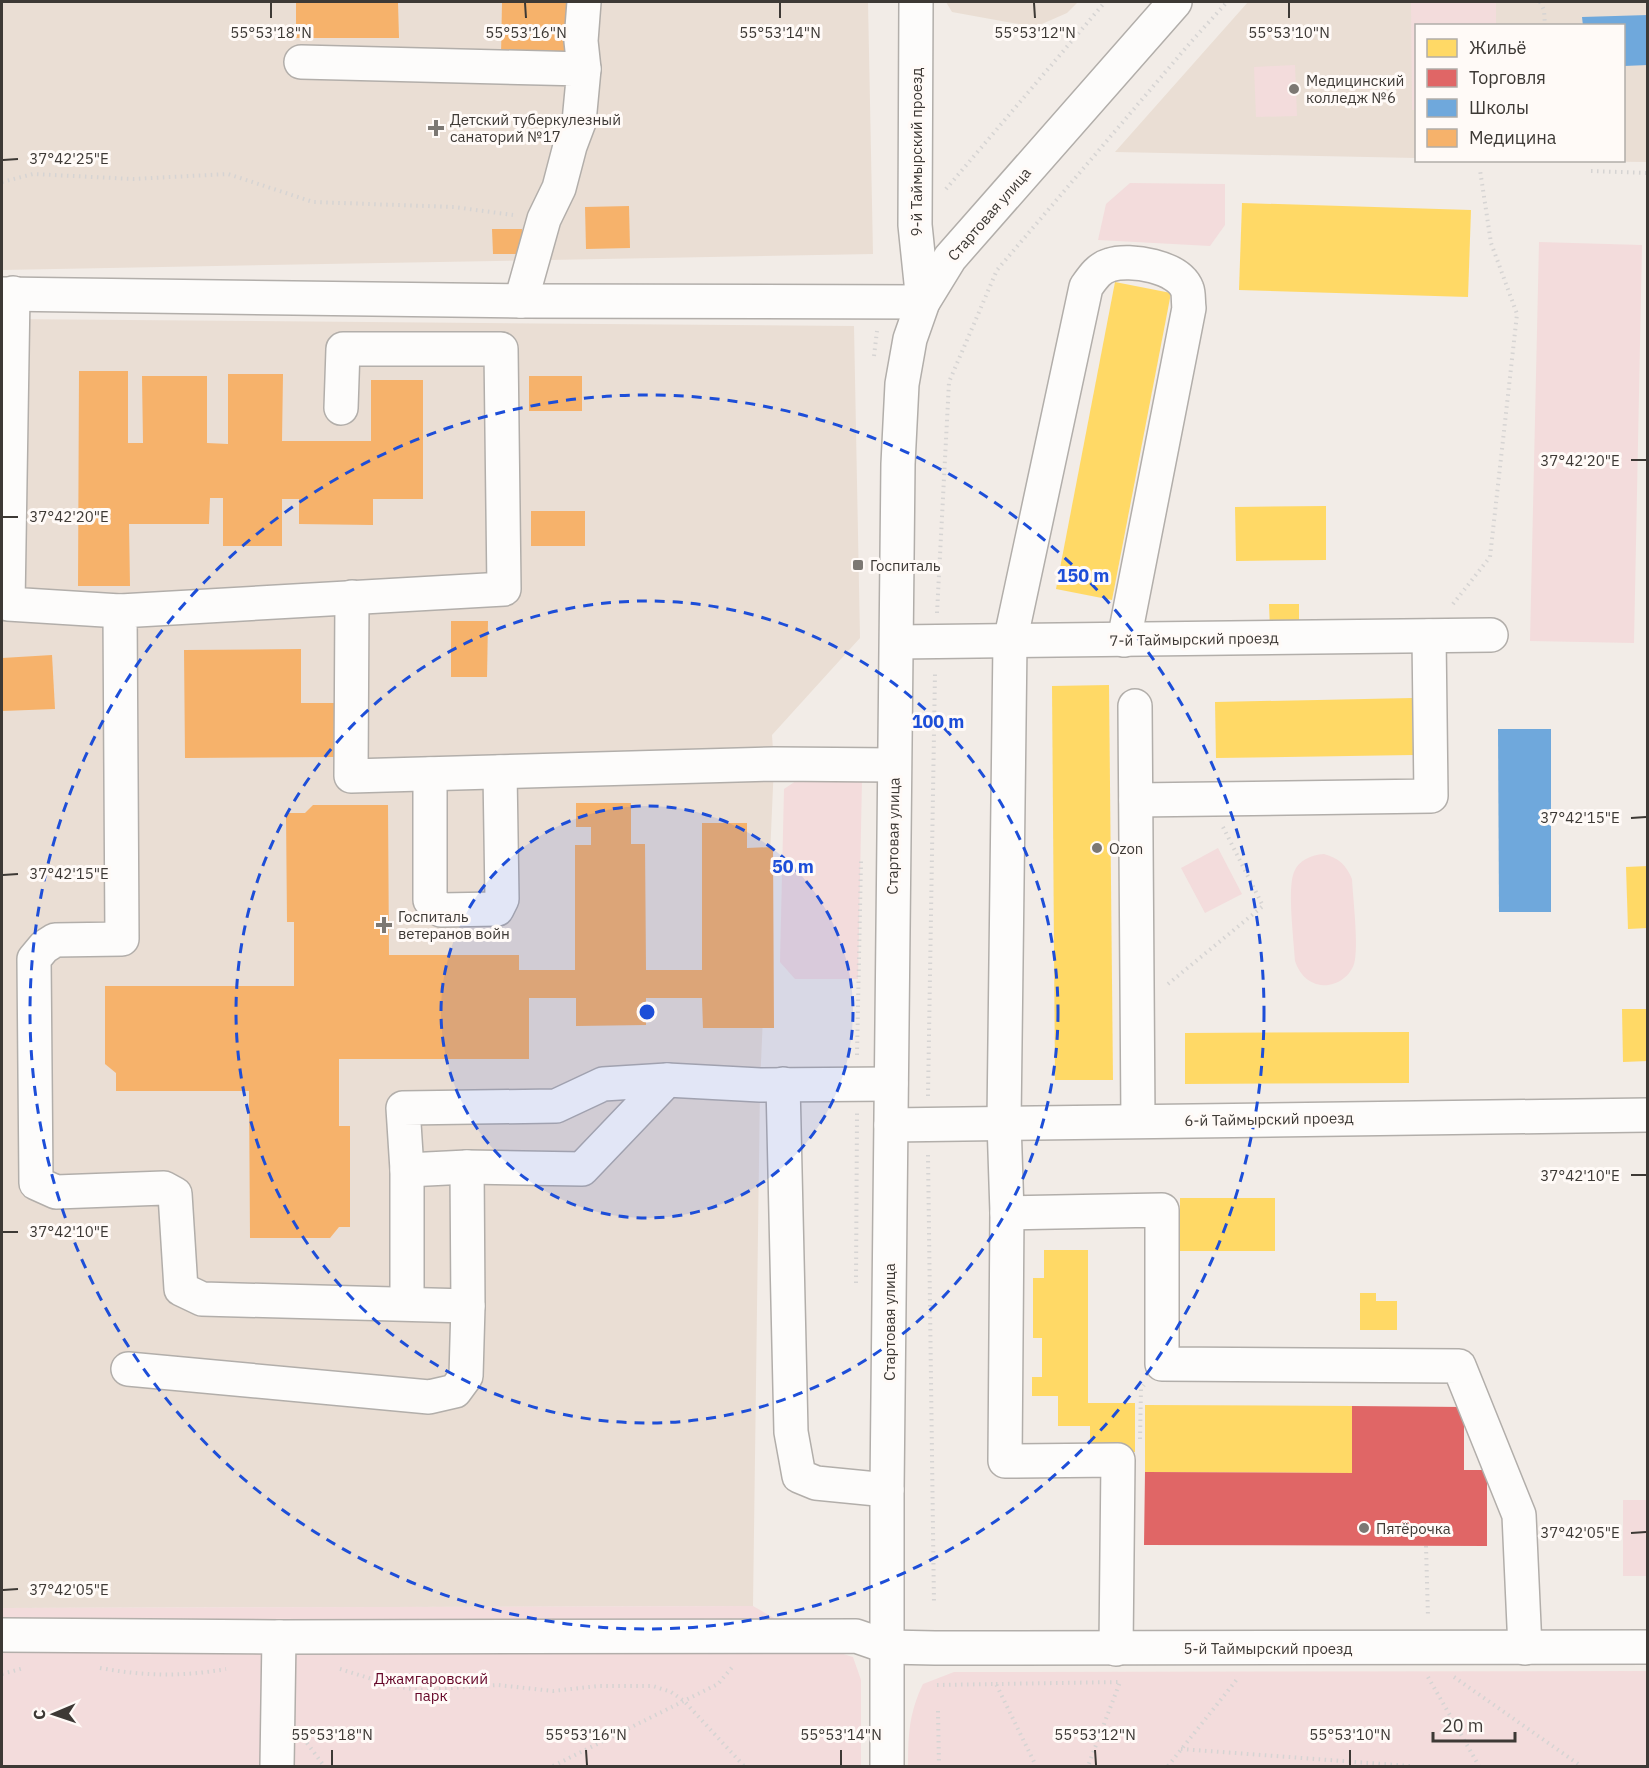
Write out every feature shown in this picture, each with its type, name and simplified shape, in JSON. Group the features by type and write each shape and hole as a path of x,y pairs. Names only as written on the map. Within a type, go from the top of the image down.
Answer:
{"street":[{"path":"520,301 544,219 559,188 579,122 584,69 581,41 584,2"},
{"name":"9-й Таймырский проезд","path":"916,2 915,225 923,302"},
{"name":"Стартовая улица","path":"887,1767 887,1490 894,765 898,464 902,384 910,339 923,302 950,258 1175,2"},
{"path":"302,62 584,69"},
{"path":"1116,1649 1118,1460 1005,1461 1007,1213 1004,1122 1010,642 1086,287 1096,273 1110,265 1126,263 1167,270 1179,278 1187,289 1189,308 1124,640"},
{"path":"341,408 343,349 501,349 504,589 120,611 8,604 7,293 520,301 923,302"},
{"path":"352,597 351,777 774,764 894,765"},
{"path":"120,611 122,939 55,940 44,947 34,959 36,1183 56,1192 164,1188 175,1194 181,1289 202,1299 468,1306"},
{"name":"7-й Таймырский проезд","path":"897,642 1491,635"},
{"path":"1136,800 1431,796 1429,636"},
{"path":"1135,706 1138,1121"},
{"path":"430,774 430,900 441,910 497,909 502,899 500,772"},
{"path":"407,1303 404,1108 556,1106 603,1084 667,1080 760,1085 891,1084"},
{"path":"406,1170 467,1167 582,1170 667,1080"},
{"path":"783,1084 791,1432 799,1476 816,1483 887,1490"},
{"name":"6-й Таймырский проезд","path":"891,1125 1647,1115"},
{"path":"128,1369 429,1397 455,1391 466,1376 467,1167"},
{"path":"1007,1213 1162,1210 1162,1364 1459,1366 1519,1515 1525,1648"},
{"name":"5-й Таймырский проезд","path":"2,1635 856,1636 888,1647 1116,1649 1262,1648 1420,1636 1525,1648 1647,1647"},
{"path":"277,1767 279,1637"}],"path":[{"path":"934,1605 927,1124 936,642 949,382 997,270 1227,2"},
{"path":"1540,2 1544,10 1545,24"},
{"path":"1429,636 1490,557 1517,314 1491,243 1480,170"},
{"path":"1591,171 1647,174"},
{"path":"2,182 33,174 133,179 228,174 313,202 454,207 544,219"},
{"path":"1137,1010 1263,906 1209,799"},
{"path":"1118,1460 1134,1460 1140,1455 1141,1389 1162,1364"},
{"path":"1426,1546 1420,1636 1479,1767"},
{"path":"553,1767 718,1684 759,1636"},
{"path":"1168,1767 1262,1648"},
{"path":"330,1666 394,1686 419,1690 498,1685 554,1691 598,1686 653,1686 671,1692 684,1701 744,1767"},
{"path":"2,1674 32,1667"},
{"path":"93,1667 148,1675 179,1675 233,1667"},
{"path":"1449,1674 1581,1767"},
{"path":"937,1685 1120,1682 1088,1767"},
{"path":"996,1684 1036,1767"},
{"path":"938,1711 939,1767"},
{"path":"1181,1749 1410,1767"}],"shaded area":[{"name":"Детский туберкулезный санаторий №17","path":"2,2 868,2 873,254 2,270"},
{"path":"946,2 1078,2 1067,13 1035,27 952,12"},
{"name":"Медицинский колледж №6","path":"1248,2 1647,2 1647,162 1625,162 1625,24 1415,24 1415,158 1115,152"},
{"name":"Госпиталь ветеранов войн","path":"2,319 854,326 860,638 772,735 774,764 760,1085 753,1606 2,1608"}],"green space":[{"path":"1411,2 1496,2 1496,24 1415,24 1415,110 1412,110"},
{"path":"1295,65 1297,116 1256,117 1254,67"},
{"path":"1130,183 1225,184 1225,225 1210,246 1098,240 1106,204"},
{"path":"1539,242 1642,245 1634,643 1530,641"},
{"path":"799,779 862,780 858,979 795,979 780,962 784,789"},
{"path":"1218,848 1242,894 1205,913 1181,868"},
{"path":"1324,854 1341,863 1352,879 1356,935 1352,969 1341,980 1321,985 1308,980 1301,973 1295,961 1291,890 1294,872 1299,864 1306,859"},
{"path":"1623,1500 1647,1500 1647,1576 1623,1576"},
{"name":"Джамгаровский парк","path":"753,1606 830,1650 853,1657 861,1680 861,1766 2,1766 2,1608"},
{"path":"1647,1671 1647,1766 908,1766 910,1724 923,1684 954,1672"}],"building: Жильё":[{"path":"1242,203 1471,210 1468,297 1239,290"},
{"path":"1115,282 1171,293 1112,600 1056,589"},
{"path":"1326,506 1326,560 1236,561 1235,507"},
{"path":"1269,604 1299,604 1299,631 1270,631"},
{"path":"1109,685 1113,1080 1055,1080 1052,686"},
{"path":"1412,698 1413,755 1216,758 1215,702"},
{"path":"1648,866 1648,928 1628,929 1626,867"},
{"path":"1622,1009 1648,1009 1648,1061 1623,1062"},
{"path":"1409,1032 1409,1083 1185,1084 1185,1033"},
{"path":"1180,1198 1275,1198 1275,1251 1180,1251"},
{"path":"1044,1250 1088,1250 1088,1403 1135,1403 1135,1452 1090,1452 1090,1426 1058,1426 1058,1396 1032,1396 1032,1377 1042,1377 1042,1338 1033,1338 1033,1278 1044,1278"},
{"path":"1360,1293 1376,1293 1376,1301 1397,1301 1397,1330 1360,1330"},
{"path":"1145,1405 1352,1406 1352,1473 1145,1472"}],"building: Торговля":[{"path":"1352,1406 1464,1407 1464,1470 1487,1470 1487,1546 1144,1545 1145,1472 1352,1473"}],"building: Школы":[{"path":"1648,15 1648,65 1625,66 1625,24 1583,24 1582,17"},
{"path":"1498,729 1551,729 1551,912 1499,912"}],"building: Медицина":[{"path":"296,2 398,2 399,38 296,38"},
{"path":"502,2 571,2 570,57 501,56"},
{"path":"629,206 630,248 586,249 585,207"},
{"path":"492,229 522,229 522,254 493,254"},
{"path":"79,371 128,371 128,443 143,443 142,376 207,376 207,443 228,444 228,374 283,374 282,441 371,441 371,380 423,380 423,499 373,499 373,525 299,524 299,499 282,499 282,546 223,546 223,498 210,498 209,524 129,524 130,586 78,586"},
{"path":"529,376 582,376 582,411 529,411"},
{"path":"531,511 585,511 585,546 531,546"},
{"path":"451,621 488,621 487,677 451,677"},
{"path":"301,649 301,703 335,703 335,757 185,758 184,650"},
{"path":"52,655 55,709 2,711 2,658"},
{"path":"576,803 631,803 631,844 645,844 646,970 702,970 702,823 747,823 747,848 773,847 774,1028 703,1028 702,998 646,998 646,1025 576,1026 576,998 529,998 529,1059 339,1059 339,1126 350,1126 350,1227 339,1227 330,1238 250,1238 249,1091 116,1091 116,1073 105,1064 105,986 294,986 294,922 287,922 286,813 305,813 313,805 388,805 389,955 519,955 519,970 575,970 575,845 591,845 591,827 576,827"}],"place":[{"name":"Медицинский колледж №6","path":"1294,89"},
{"name":"Детский туберкулезный санаторий №17","path":"436,128"},
{"name":"Госпиталь","path":"858,565"},
{"name":"Ozon","path":"1097,848"},
{"name":"Госпиталь ветеранов войн","path":"384,925"},
{"name":"Пятёрочка","path":"1364,1528"}]}
